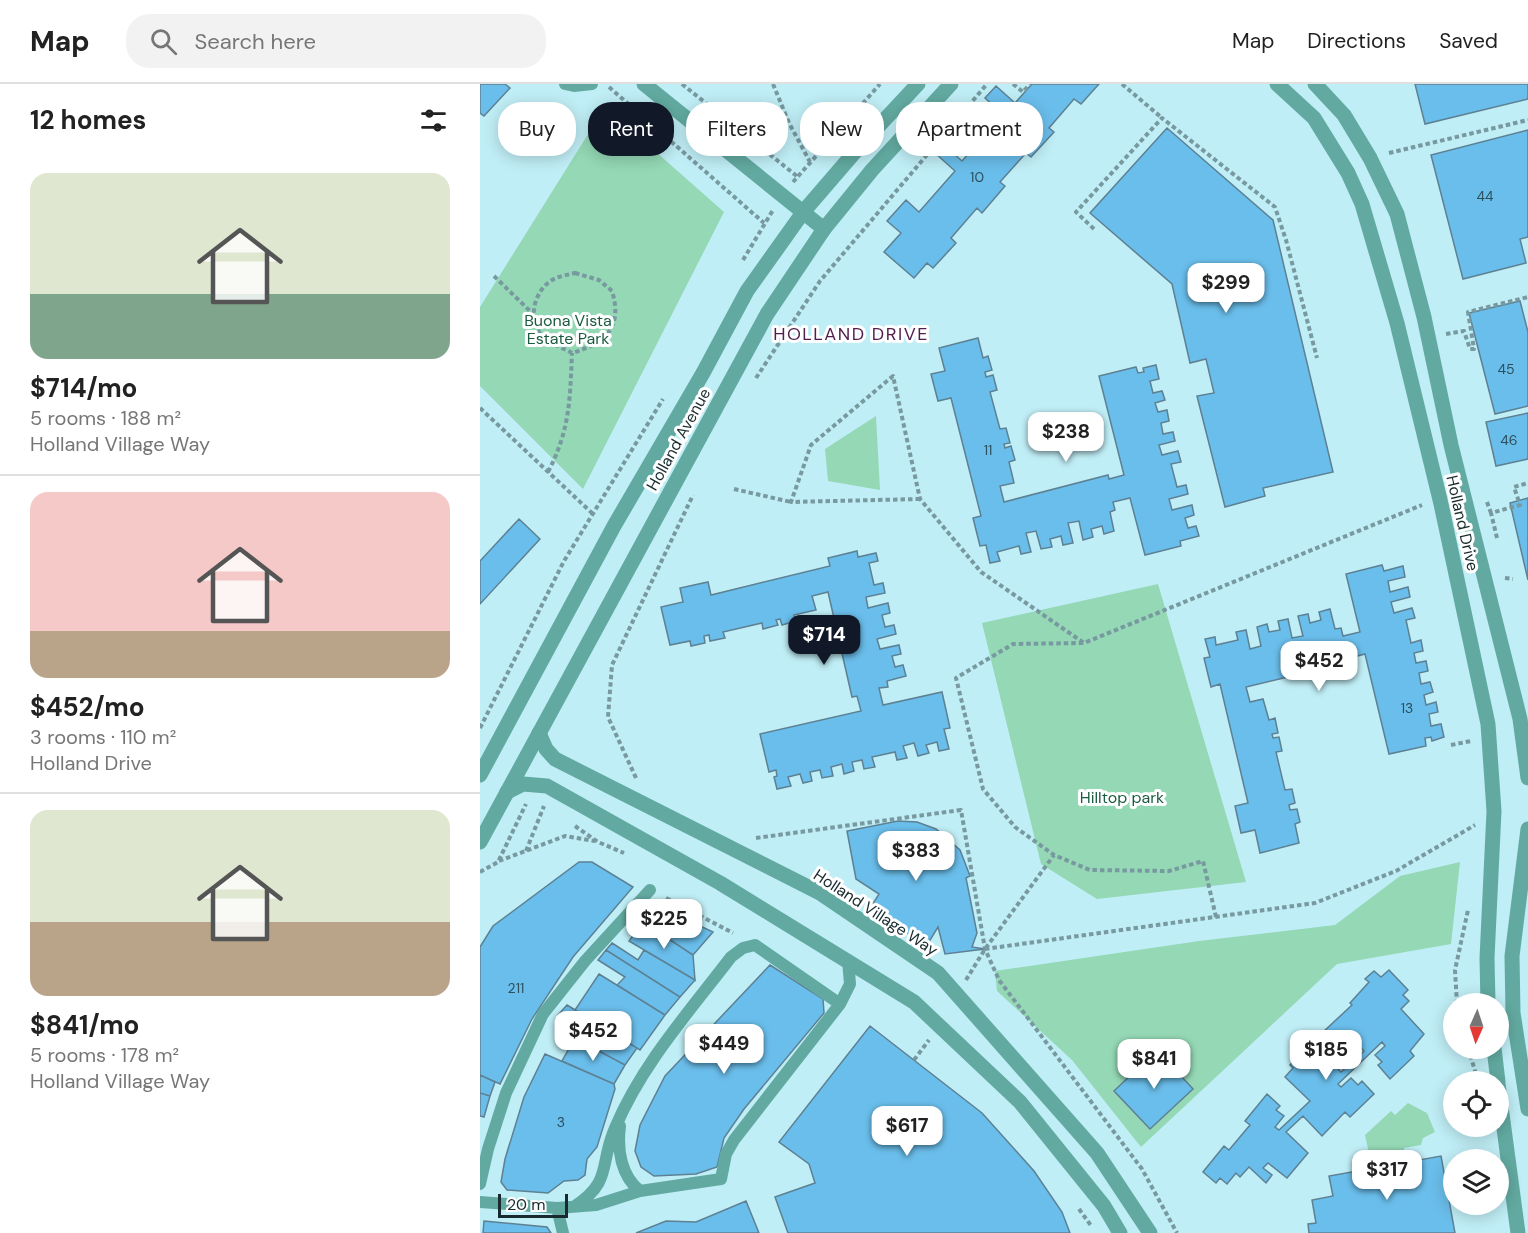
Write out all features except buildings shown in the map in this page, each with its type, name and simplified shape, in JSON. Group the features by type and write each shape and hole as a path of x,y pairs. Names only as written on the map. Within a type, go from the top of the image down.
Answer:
{"street":[{"name":"Holland Avenue","path":"934,102 951,84"},
{"name":"Holland Drive","path":"1277,84 1314,118 1348,172 1362,204 1397,323 1441,504 1488,724 1494,812 1487,958 1488,993"},
{"name":"Holland Drive","path":"1315,84 1344,115 1370,158 1397,214 1424,317 1451,445 1520,719 1528,778"},
{"path":"648,85 824,229"},
{"name":"Holland Avenue","path":"480,775 614,526 703,374 747,291 804,212 860,146 916,86"},
{"path":"916,86 929,102"},
{"name":"Holland Avenue","path":"480,842 767,314 824,229 896,144"},
{"name":"Holland Village Way","path":"539,733 546,748 555,759 820,893 938,973 1097,1153 1150,1233"},
{"path":"507,792 523,784 547,786 720,883 914,1002 1020,1102 1104,1206 1120,1233"},
{"path":"1528,829 1512,956 1515,1018 1528,1109"},
{"path":"1505,1137 1518,1233"}],"lane":[{"path":"565,84 574,86 592,84"},
{"path":"480,1184 488,1149 506,1093 543,1014 585,961 650,890"},
{"path":"575,1206 593,1194 600,1183 608,1146 625,1108 655,1054 731,957 742,948 755,945 840,1004"},
{"path":"480,1202 557,1208 596,1205 640,1191 721,1179 726,1154 734,1140 840,1004 850,984 848,960"},
{"path":"1509,1018 1515,1018"},
{"path":"625,1108 620,1123 619,1149 629,1183 640,1191"},
{"path":"557,1208 563,1233"}],"path":[{"path":"605,84 764,223"},
{"path":"682,84 798,177"},
{"path":"773,84 789,123 810,162"},
{"path":"752,385 820,280 987,84"},
{"path":"1013,84 1023,92 1029,84"},
{"path":"1122,84 1275,207 1317,358"},
{"path":"1094,229 1076,212 1162,118"},
{"path":"1387,154 1528,120"},
{"path":"575,273 599,280 612,291 616,317 612,329 590,347 572,352 544,338 536,327 534,315 535,302 543,289 552,280 575,273"},
{"path":"494,276 534,315"},
{"path":"1440,336 1464,331 1470,349 1474,349 1468,312 1528,297"},
{"path":"548,472 566,433 572,395 572,352"},
{"path":"791,502 811,445 893,376 920,499 981,572 1084,643"},
{"path":"480,408 593,514"},
{"path":"1498,546 1491,513 1520,505 1514,487 1528,483"},
{"path":"639,785 608,717 612,665 698,485"},
{"path":"734,489 791,502 920,499"},
{"path":"1216,917 1203,861 1169,871 1090,870 1054,855 1015,827 983,789 956,678 1013,644 1084,643 1427,503"},
{"path":"1503,568 1506,579 1513,579"},
{"path":"1451,744 1481,739"},
{"path":"498,862 530,797"},
{"path":"526,851 544,805"},
{"path":"753,838 961,810 985,949 999,980 1142,1169 1177,1233"},
{"path":"985,949 1315,903 1396,872 1467,828"},
{"path":"480,872 498,862 565,837 598,842 627,855"},
{"path":"985,949 1054,855"},
{"path":"650,890 755,945"},
{"path":"930,1038 938,1047"},
{"path":"1076,1204 1096,1233"}],"green space":[{"name":"Buona Vista Estate Park","path":"588,134 588,156 661,156 724,212 583,489 480,386 480,307"},
{"path":"876,416 880,490 828,481 825,449"},
{"name":"Hilltop park","path":"1158,584 1246,882 1097,899 1041,864 982,623"},
{"path":"1460,862 1451,944 1337,964 1141,1147 1072,1060 997,991 995,971 1199,941 1335,925 1400,876"},
{"path":"1408,1103 1427,1113 1435,1132 1423,1138 1421,1145 1404,1148 1404,1161 1372,1167 1365,1135 1391,1111 1395,1115"}],"district":[{"name":"HOLLAND DRIVE","path":"851,334"}]}
